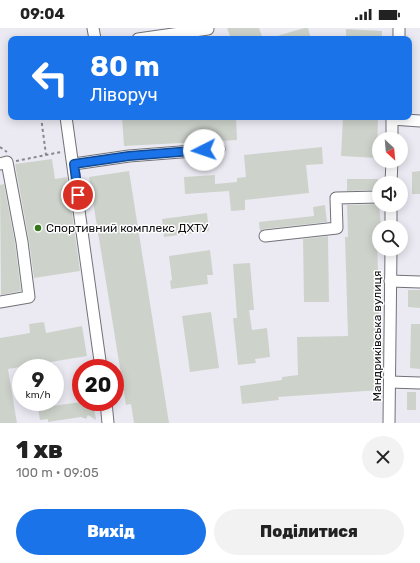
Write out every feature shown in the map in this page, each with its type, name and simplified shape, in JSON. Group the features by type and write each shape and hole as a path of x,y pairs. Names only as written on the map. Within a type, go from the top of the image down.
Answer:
{"street":[{"path":"168,36 209,32"},
{"path":"67,120 74,164 100,359"},
{"path":"392,120 392,132"},
{"path":"74,164 129,156 219,149"},
{"path":"0,302 30,297 22,242 4,163"},
{"path":"264,236 337,228 336,198 372,198"},
{"name":"Мандриківська вулиця","path":"390,423 391,256"},
{"path":"390,282 420,282"},
{"path":"390,382 420,383"},
{"path":"107,411 108,423"}],"path":[{"path":"41,120 46,155"},
{"path":"4,163 72,150"}],"building":[{"path":"227,28 259,28 262,36 230,36"},
{"path":"308,28 310,36 277,36"},
{"path":"346,29 382,31 382,36 346,36"},
{"path":"122,120 236,120 237,140 124,146"},
{"path":"343,120 378,120 378,132 372,132 372,158 341,156"},
{"path":"322,147 323,164 306,165 309,193 245,200 245,210 231,211 229,191 185,194 184,177 215,175 215,184 237,182 237,178 246,177 244,155"},
{"path":"52,159 55,179 67,177 80,271 34,278 15,164"},
{"path":"129,171 169,423 134,423 131,404 126,405 124,393 124,359 119,359 89,177"},
{"path":"420,171 420,194 412,194 412,172"},
{"path":"347,179 372,179 372,190 347,191"},
{"path":"4,184 15,243 21,291 1,295 0,185"},
{"path":"372,204 372,212 380,212 380,220 372,220 372,256 378,256 380,343 383,343 383,356 379,356 380,390 278,397 279,400 242,404 240,386 282,380 282,377 298,375 297,337 348,336 345,237 348,237 347,205"},
{"path":"325,205 327,222 264,229 260,232 259,222 314,216 313,207"},
{"path":"207,213 209,231 164,237 162,219"},
{"path":"328,236 329,302 304,302 303,239"},
{"path":"210,250 213,275 207,275 208,284 171,289 170,281 172,280 169,256"},
{"path":"250,263 254,310 249,310 252,330 267,328 270,357 255,359 256,363 238,365 233,318 237,318 233,264"},
{"path":"408,290 420,290 420,308 408,307"},
{"path":"211,312 219,368 190,372 182,316"},
{"path":"44,322 46,333 82,326 87,356 64,360 12,359 12,368 8,369 12,393 12,411 15,411 17,423 0,423 0,338 30,333 29,324"},
{"path":"411,324 420,324 420,369 410,368"},
{"path":"407,392 416,392 416,410 407,410"},
{"path":"72,403 72,411 94,411 96,420 88,415 86,419 81,417 48,422 48,419 40,420 38,411 64,411 64,404"}],"place":[{"name":"Спортивний комплекс ДХТУ","path":"38,228"}],"route":[{"path":"78,195 74,164 129,156 204,150"}]}
